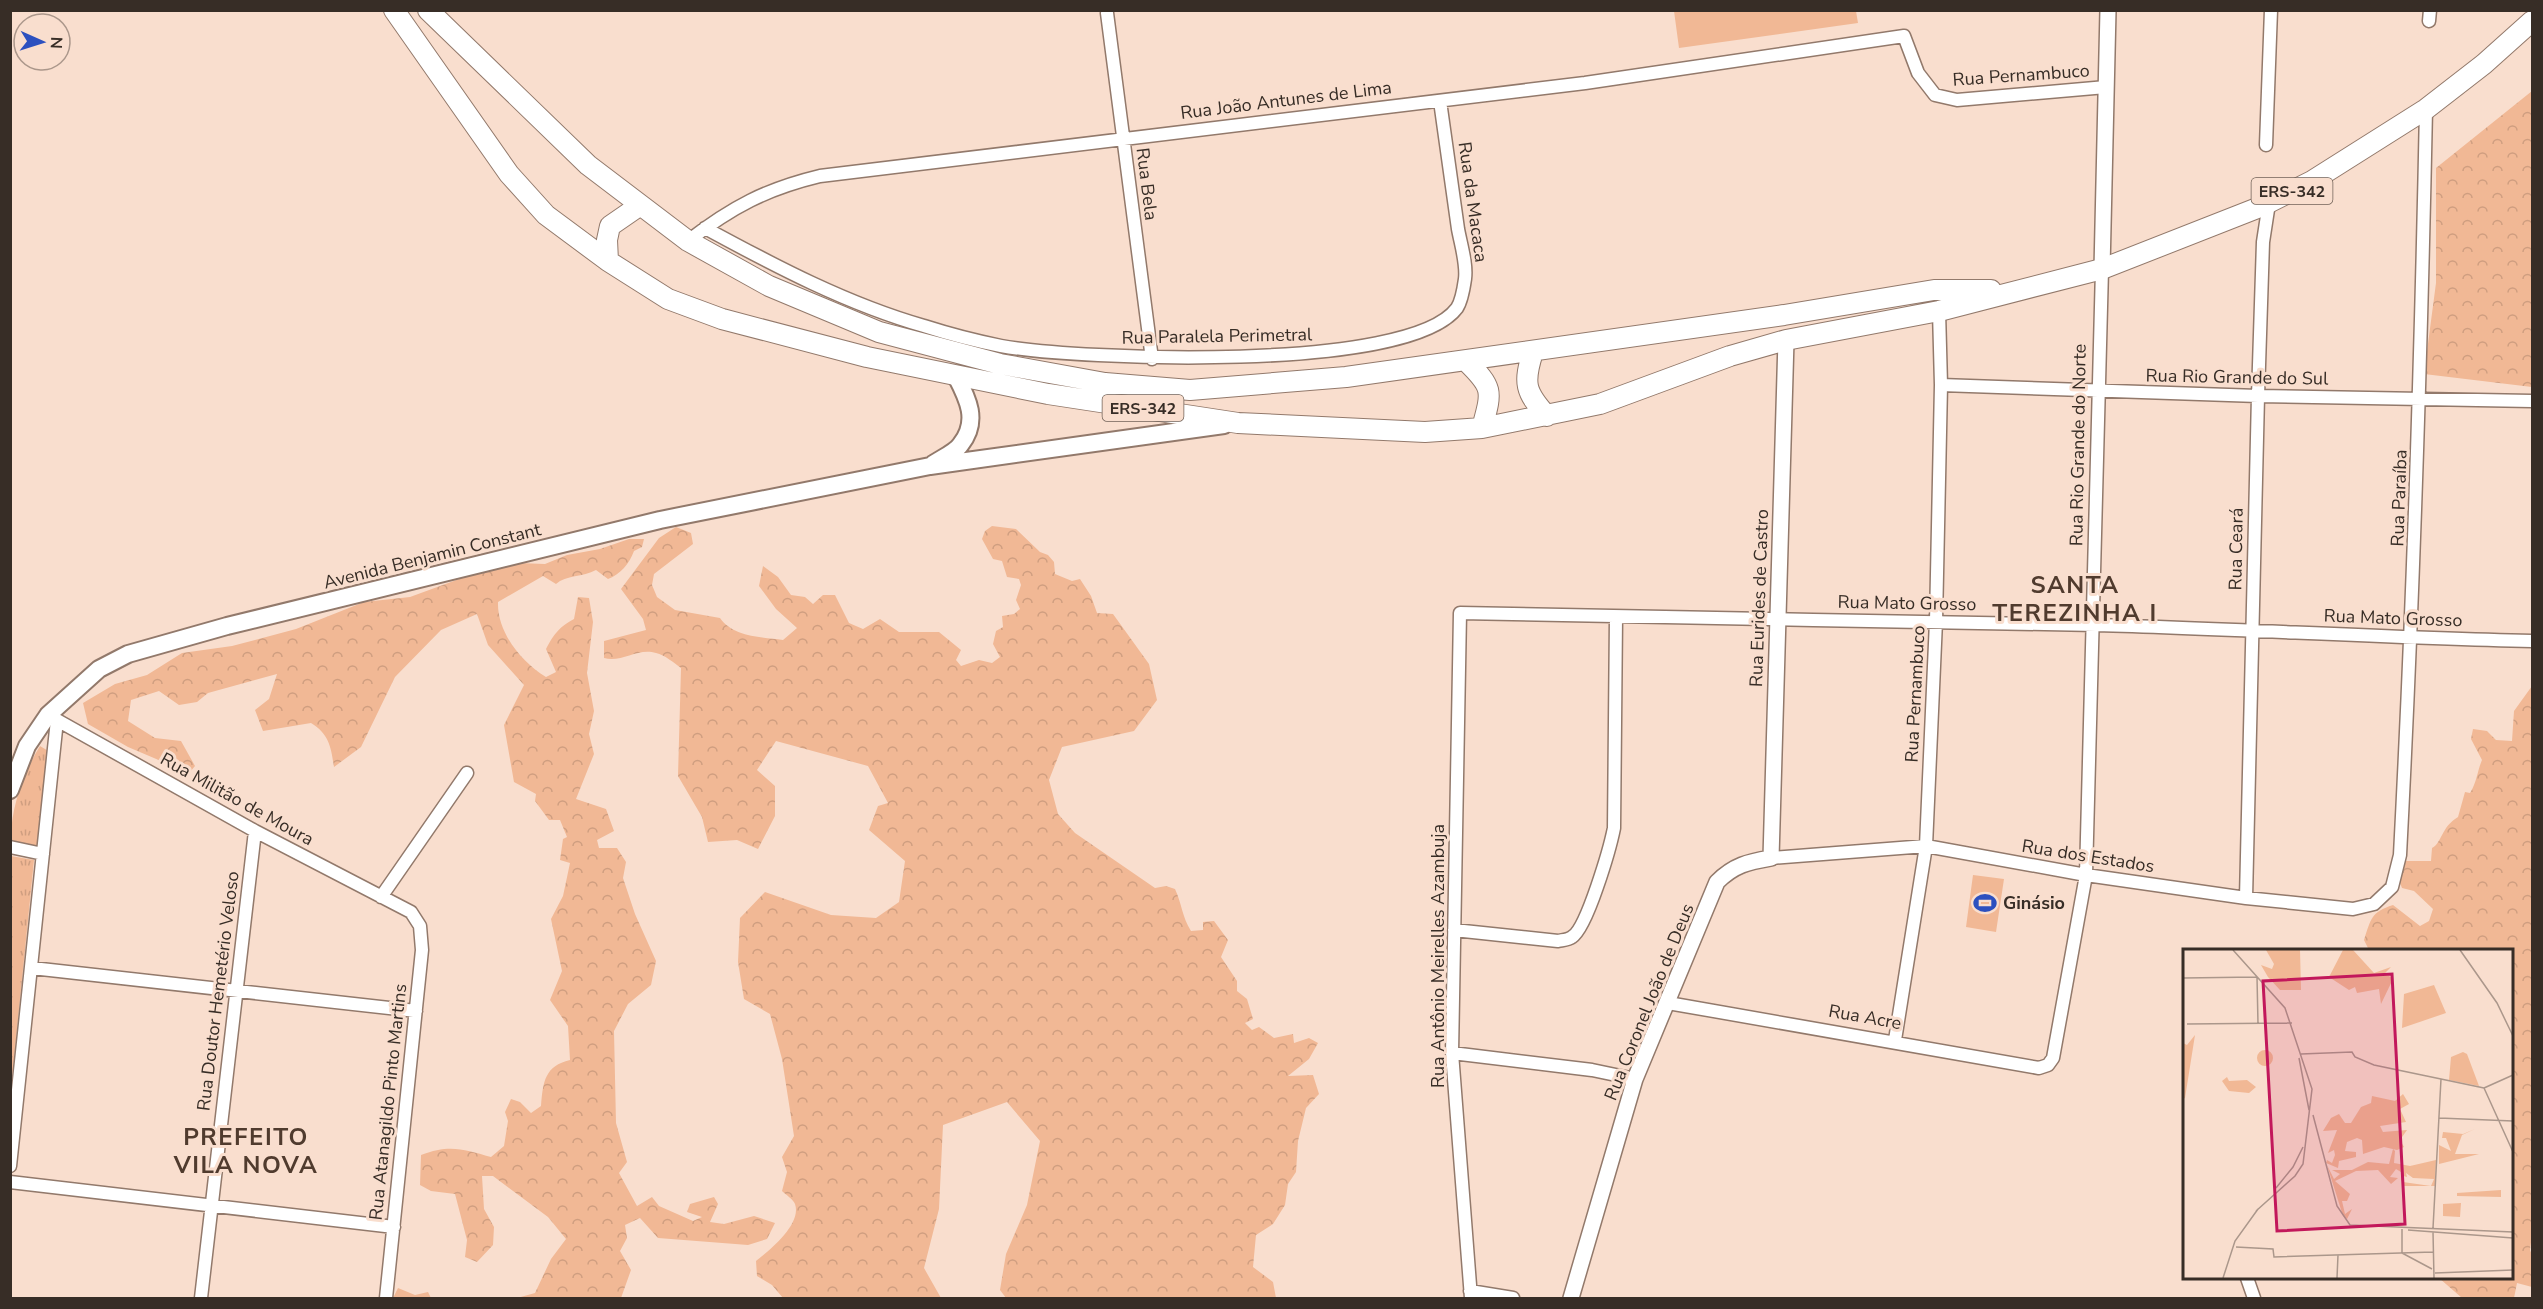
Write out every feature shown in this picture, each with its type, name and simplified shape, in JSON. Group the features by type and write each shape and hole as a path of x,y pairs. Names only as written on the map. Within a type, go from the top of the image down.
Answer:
{"main road":[{"name":"ERS-342","path":"394,10 509,174 546,215 608,261 668,299 722,319 867,357 1048,394 1238,423 1425,432 1482,428 1600,404 1730,356 1786,340 1939,311 2102,269 2269,202 2312,181 2426,110 2484,64 2532,21"},
{"name":"ERS-342","path":"428,10 588,165 688,241 769,286 879,332 1000,364 1105,383 1190,390 1346,377 1533,352 1934,290 2014,290"},
{"path":"608,261 607,240 610,226 639,206"},
{"path":"1533,352 1526,375 1531,398 1547,416"},
{"path":"1466,361 1486,380 1490,396 1482,428"},
{"name":"Avenida Benjamin Constant","path":"930,466 961,445 970,426 970,403 956,376"},
{"name":"Avenida Benjamin Constant","path":"10,790 27,746 99,669 128,654 227,626 660,520 930,466 1238,423"}],"street":[{"name":"Rua Rio Grande do Norte","path":"2053,1058 2086,875 2108,10"},
{"path":"2266,145 2271,10"},
{"name":"Rua Bela","path":"1107,13 1152,359"},
{"name":"Rua Pernambuco","path":"1904,36 1918,73 1935,95 1956,100 2106,87"},
{"name":"Rua João Antunes de Lima","path":"688,241 739,204 787,184 820,176 1123,137 1585,83 1904,36"},
{"name":"Rua da Macaca","path":"1440,101 1466,278 1457,308"},
{"name":"Rua Paraíba","path":"2392,887 2400,855 2411,639 2421,399 2426,110"},
{"name":"Rua Ceará","path":"2246,898 2263,242 2269,202"},
{"name":"Rua Paralela Perimetral","path":"705,228 790,273 922,326 1001,346 1070,354 1152,359 1343,350 1389,341 1433,325 1457,308"},
{"name":"Rua Pernambuco","path":"1895,1041 1926,846 1936,621 1941,385 1939,311"},
{"name":"Rua Eurides de Castro","path":"1771,858 1786,340"},
{"name":"Rua Rio Grande do Sul","path":"1941,385 2258,396 2532,401"},
{"name":"Rua Mato Grosso","path":"1460,613 2252,629 2411,639 2532,641"},
{"name":"Rua Antônio Meirelles Azambuja","path":"1460,613 1452,1053 1471,1295"},
{"path":"1454,930 1558,941 1572,938 1581,926 1610,849 1614,828 1616,617"},
{"path":"10,1166 43,854 53,717"},
{"name":"Rua Militão de Moura","path":"53,717 255,831 411,912"},
{"path":"381,897 467,773"},
{"name":"Rua Doutor Hemetério Veloso","path":"201,1299 255,831"},
{"name":"Rua dos Estados","path":"1771,858 1926,846 2086,875 2246,898 2353,909 2374,904 2392,887"},
{"path":"10,847 43,854"},
{"name":"Rua Coronel João de Deus","path":"1571,1299 1635,1079 1717,882 1730,869 1744,862 1771,858"},
{"name":"Rua Atanagildo Pinto Martins","path":"386,1299 422,938 420,926 411,912"},
{"path":"32,968 416,1011"},
{"name":"Rua Acre","path":"1668,1003 2039,1068 2048,1065 2053,1058"},
{"path":"1452,1053 1592,1070 1635,1079"},
{"path":"10,1182 394,1227"},
{"path":"2247,1279 2254,1299"},
{"path":"1471,1295 1513,1299"}],"green space":[{"path":"1674,11 1856,11 1858,23 1679,48"},
{"path":"2532,91 2532,387 2424,374 2436,283 2436,168"},
{"path":"992,526 1016,529 1040,552 1048,555 1054,562 1055,574 1072,581 1080,579 1091,596 1097,613 1113,614 1149,664 1157,700 1134,731 1062,747 1049,780 1058,814 1075,833 1155,888 1166,886 1175,889 1191,931 1203,930 1203,922 1214,921 1228,940 1221,957 1237,981 1237,991 1247,999 1253,1019 1245,1023 1252,1030 1259,1027 1274,1038 1293,1034 1294,1043 1309,1038 1318,1043 1309,1059 1288,1076 1313,1075 1319,1094 1306,1108 1298,1141 1296,1172 1288,1184 1285,1205 1273,1224 1256,1235 1253,1267 1273,1282 1276,1298 1006,1298 1000,1290 1006,1254 1027,1205 1040,1141 1007,1102 943,1125 939,1209 924,1268 941,1298 783,1298 772,1285 757,1276 756,1261 783,1236 794,1220 795,1204 782,1191 787,1172 782,1157 794,1136 782,1059 770,1014 744,999 738,962 740,918 765,892 831,915 876,918 899,902 905,861 869,830 878,806 888,803 868,766 776,741 757,770 775,786 775,816 758,849 737,840 708,842 702,817 678,776 681,668 663,655 649,652 611,659 604,658 604,641 646,630 643,619 621,589 659,538 676,527 691,533 693,544 654,574 652,585 657,597 675,610 720,618 740,633 783,640 797,628 776,609 759,586 763,566 778,577 791,595 805,597 813,604 823,595 835,595 849,623 863,629 880,619 899,632 939,632 961,650 956,660 961,666 979,660 992,663 1000,657 993,644 996,631 1003,627 1002,616 1014,614 1020,609 1016,600 1021,585 1019,579 1007,577 1002,561 993,559 982,539 985,531"},
{"path":"629,539 644,539 642,547 634,551 624,568 613,577 608,579 596,570 556,584 543,576 498,602 499,613 512,645 528,663 546,677 556,672 546,649 557,631 574,619 578,597 589,598 593,622 587,673 594,711 589,734 594,754 576,799 606,809 614,831 597,840 599,848 617,848 626,862 623,878 635,914 656,961 651,985 628,1004 614,1031 616,1123 627,1162 619,1173 637,1206 652,1197 659,1206 693,1221 702,1217 687,1212 690,1204 714,1197 718,1204 710,1222 724,1224 754,1216 775,1223 767,1239 748,1245 658,1238 640,1218 625,1225 627,1238 620,1251 631,1270 621,1298 517,1298 535,1293 551,1259 566,1239 548,1217 493,1176 482,1176 484,1209 494,1227 493,1245 477,1262 465,1257 467,1240 455,1194 431,1191 420,1185 421,1155 456,1149 491,1157 504,1146 508,1121 505,1112 511,1099 520,1102 531,1113 541,1106 544,1082 550,1071 555,1066 570,1060 568,1026 550,1000 562,971 551,919 563,896 570,863 560,860 563,839 567,837 560,820 549,820 535,801 536,794 514,782 504,725 524,685 488,645 477,614 441,630 395,677 361,747 334,767 332,753 325,736 311,723 263,731 255,710 269,699 277,674 208,693 197,702 179,705 159,691 131,700 128,721 155,738 181,741 195,766 185,778 168,764 128,747 88,724 83,703 115,684 147,675 182,653 232,646 296,629 364,602 410,597 481,571 519,563 545,564 567,555 600,549"},
{"path":"2532,686 2532,1235 2530,1250 2532,1287 2517,1283 2514,1298 2462,1298 2440,1279 2513,1279 2513,949 2368,949 2364,940 2373,917 2380,910 2393,905 2420,926 2429,921 2433,909 2414,891 2402,888 2398,878 2405,861 2431,861 2432,848 2448,825 2458,817 2465,792 2470,793 2482,760 2471,739 2473,729 2487,731 2496,740 2512,741 2514,711"},
{"path":"40,746 50,752 37,847 11,842 11,830 19,792"},
{"path":"10,856 34,860 11,1089"},
{"name":"Ginásio","path":"1973,875 2004,879 1996,932 1966,927"},
{"path":"398,1288 415,1295 428,1292 431,1298 393,1298"}],"place":[{"name":"Ginásio","path":"1985,903"}],"district":[{"name":"SANTA TEREZINHA I","path":"2075,599"},
{"name":"PREFEITO VILA NOVA","path":"246,1151"}]}
